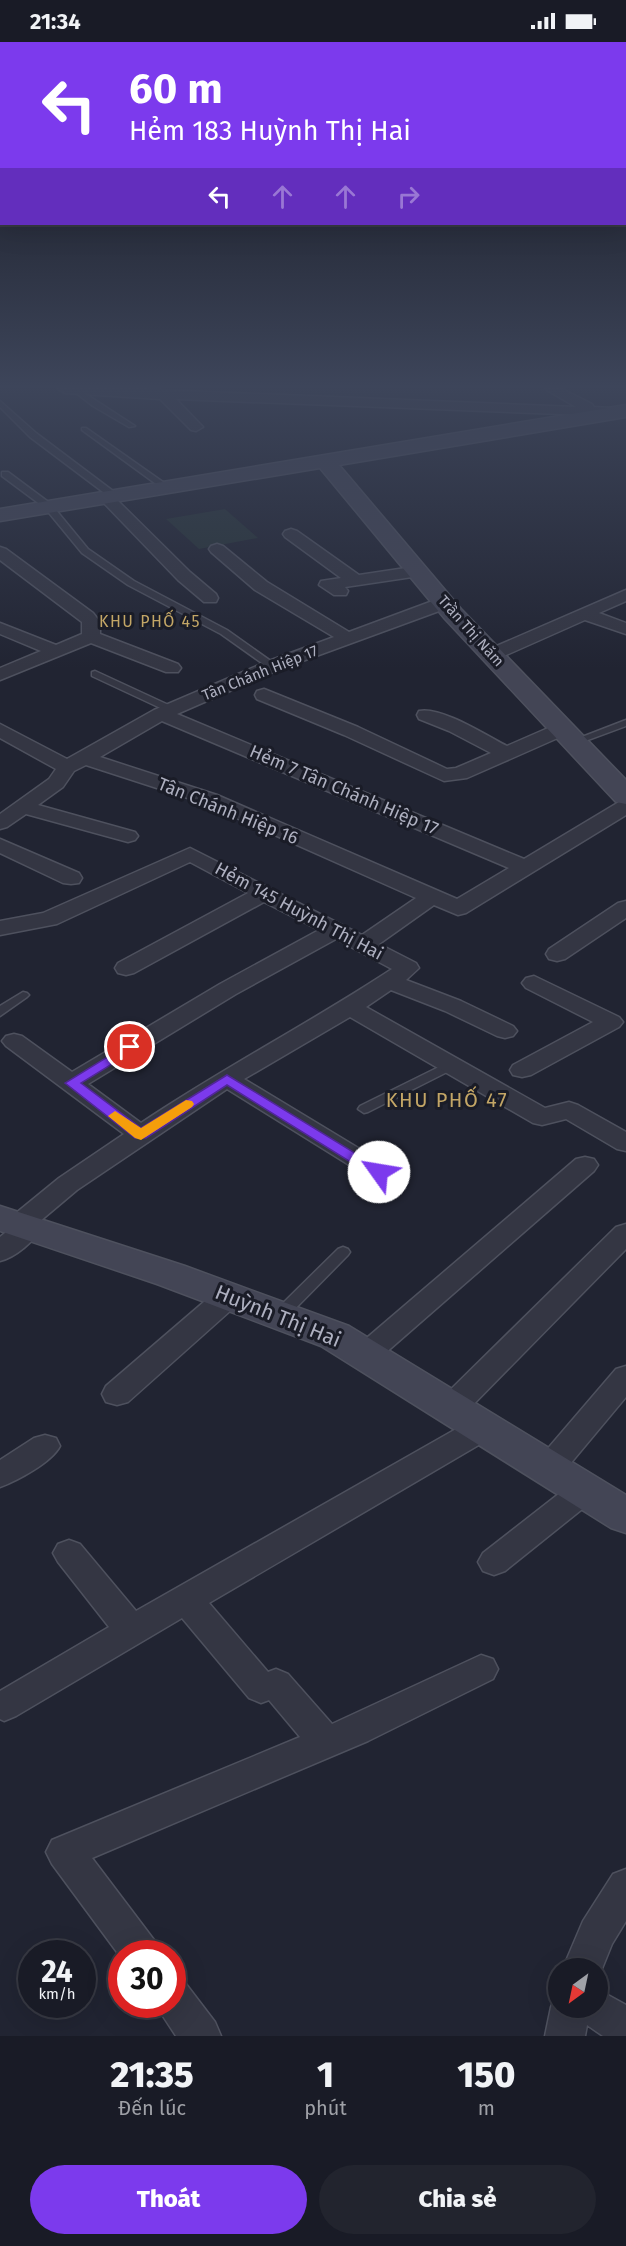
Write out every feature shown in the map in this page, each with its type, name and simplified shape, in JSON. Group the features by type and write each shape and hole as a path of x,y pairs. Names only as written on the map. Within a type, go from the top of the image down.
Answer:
{"street":[{"path":"0,515 198,482"},
{"name":"Trần Thị Năm","path":"344,482 444,603 626,796"},
{"path":"110,496 184,576 210,598"},
{"path":"291,534 355,580"},
{"path":"217,549 261,586 347,638"},
{"path":"0,552 87,617 91,622 91,637"},
{"path":"340,591 327,585 419,571"},
{"path":"491,655 626,595"},
{"name":"Tân Chánh Hiệp 17","path":"1,822 56,783 75,763 167,712 272,666 444,603"},
{"path":"584,613 626,629"},
{"path":"0,628 55,651"},
{"path":"0,675 91,637 172,668"},
{"path":"264,695 351,731 444,775 460,774 506,753 568,735"},
{"name":"Hẻm 7 Tân Chánh Hiệp 17","path":"167,712 526,867"},
{"path":"426,715 456,727 506,753"},
{"name":"Tân Chánh Hiệp 16","path":"0,730 75,763 210,800 458,908 526,867"},
{"path":"526,867 626,806"},
{"path":"23,807 128,836"},
{"name":"Hẻm 145 Huỳnh Thị Hai","path":"171,842 190,855 363,945 398,974 453,1006 505,1031"},
{"path":"0,845 71,879"},
{"path":"0,928 49,919 190,855"},
{"path":"126,968 264,894"},
{"path":"363,945 431,897"},
{"path":"557,954 626,908"},
{"path":"72,1083 228,989 335,931"},
{"path":"12,1230 68,1184 141,1135 227,1079 350,1007 398,974"},
{"path":"534,983 621,1020"},
{"path":"350,1007 542,1117 569,1110 626,1143"},
{"path":"522,1070 621,1020"},
{"path":"14,1041 141,1135"},
{"path":"227,1079 379,1172"},
{"path":"365,1354 585,1165"},
{"name":"Huỳnh Thị Hai","path":"12,1230 229,1296 335,1336 626,1516"},
{"path":"4,1706 92,1655 131,1629 186,1600 467,1418 626,1233"},
{"path":"117,1394 229,1296"},
{"path":"549,1468 626,1377"},
{"path":"0,1475 45,1446"},
{"path":"494,1562 585,1490"},
{"path":"69,1553 131,1629"},
{"path":"186,1600 261,1688 276,1684 326,1741"},
{"path":"130,1940 65,1852 356,1730 481,1669"},
{"path":"587,1958 597,1934 626,1886"},
{"path":"186,2016 201,2036"},
{"path":"608,2016 626,2028"},
{"path":"565,2036 569,2018"}],"lane":[{"path":"16,482 48,506 85,551 131,583 224,632 272,666"},
{"path":"92,482 110,496"},
{"path":"158,482 166,488"},
{"path":"95,674 167,712"},
{"path":"568,735 626,723"},
{"path":"0,1012 23,995"},
{"path":"364,1109 451,1065"},
{"path":"280,1316 342,1252"}],"shaded area":[{"path":"225,509 258,538 199,549 166,519"}],"slow traffic":[{"path":"115,1116 141,1135 186,1104"}],"district":[{"name":"KHU PHỐ 45","path":"150,621"},
{"name":"KHU PHỐ 47","path":"447,1100"}],"route":[{"path":"130,1047 72,1083 141,1135 227,1079 379,1172"}]}
